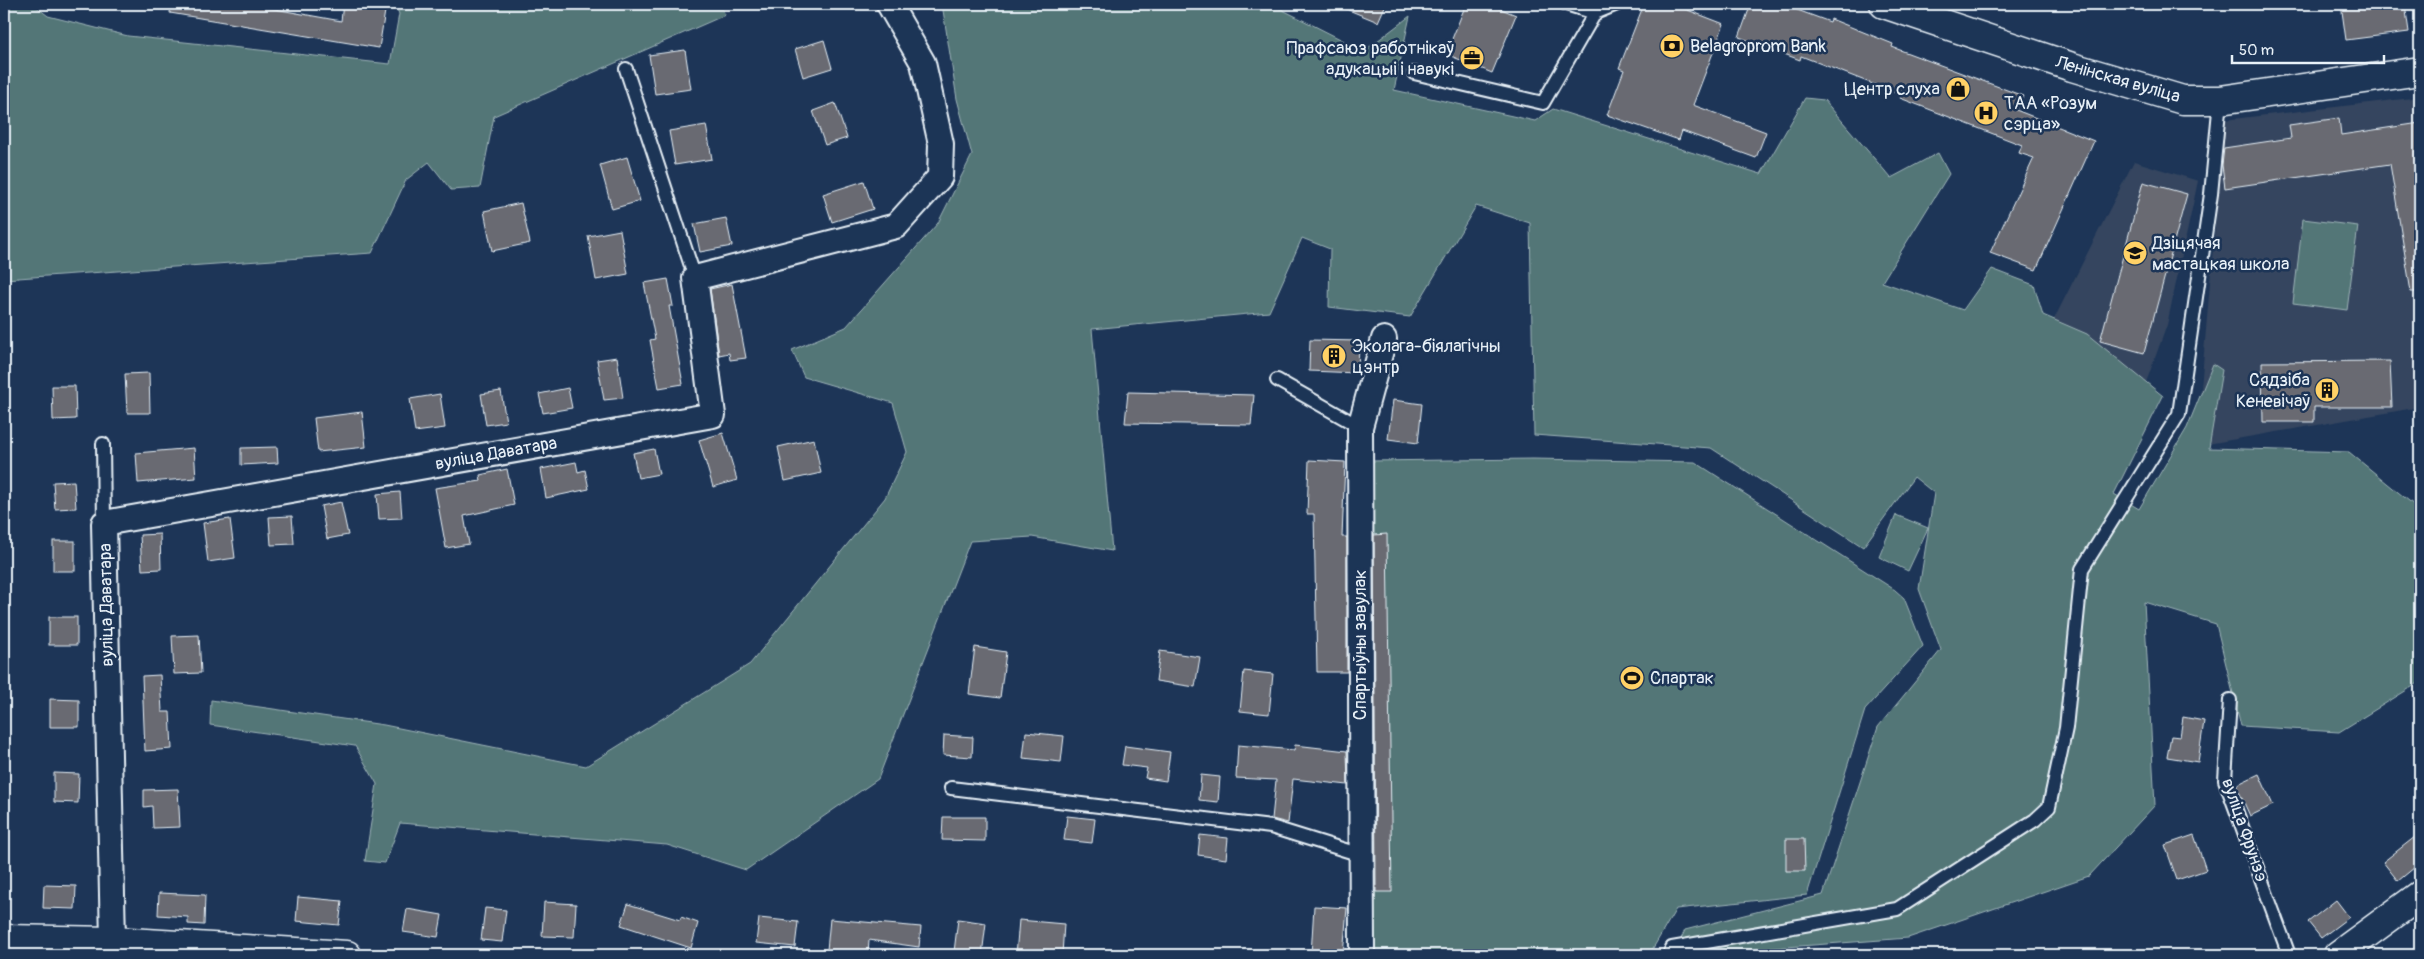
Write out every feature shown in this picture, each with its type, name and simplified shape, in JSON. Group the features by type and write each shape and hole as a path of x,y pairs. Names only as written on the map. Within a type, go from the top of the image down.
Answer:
{"main road":[{"name":"Ленінская вуліца","path":"1884,4 2072,67 2184,100 2220,100 2420,71"},
{"path":"2338,955 2420,895"},
{"path":"4,938 113,941 347,955"}],"street":[{"path":"695,278 896,226 940,176 941,144 923,63 889,4"},
{"name":"вуліца Даватара","path":"113,941 104,524 713,415 695,278"},
{"name":"Спартыўны завулак","path":"1362,955 1360,427 1384,339"}],"lane":[{"path":"1566,4 1595,13"},
{"path":"1414,72 1543,103 1595,13 1617,4"},
{"path":"626,70 695,278"},
{"path":"1669,955 1672,948 1898,909 2035,820 2049,807 2066,728 2082,568 2179,414 2211,194 2220,100"},
{"path":"1277,380 1360,427"},
{"path":"103,444 104,524"},
{"name":"вуліца Фрунзэ","path":"2230,700 2225,780 2289,955"},
{"path":"951,788 1271,827 1361,855"}],"shaded area":[{"path":"2420,97 2420,407 2196,446 2224,120"},
{"name":"Дзіцячая мастацкая школа","path":"2134,161 2198,181 2167,325 2129,429 2047,333"}],"green space":[{"path":"4,4 33,4 48,16 128,36 390,64 399,14 395,4 411,4 412,6 415,4 720,4 725,15 494,116 480,188 451,190 429,162 406,180 372,253 4,279"},
{"path":"942,4 1271,4 1364,51 1410,16 1394,90 1535,121 1553,109 1761,174 1805,98 1824,100 1891,178 1938,153 1949,174 1882,282 1963,310 1992,269 2034,285 2043,315 2087,334 2163,396 2114,494 2139,509 2187,428 2213,364 2222,370 2209,448 2349,452 2420,510 2420,682 2339,732 2241,726 2216,624 2144,602 2155,805 2089,876 1908,938 1705,953 1702,955 1674,955 1685,930 1823,895 1878,727 1941,650 1919,589 1934,493 1914,477 1863,547 1711,448 1534,435 1530,223 1476,206 1410,317 1329,307 1330,249 1302,238 1269,312 1092,329 1112,551 1032,537 970,541 878,779 746,870 667,845 400,823 385,863 365,861 377,784 355,746 210,725 211,700 384,725 586,766 750,664 885,498 907,452 893,403 804,377 792,350 846,327 938,223 972,155 957,99"},
{"path":"2303,219 2358,226 2347,310 2293,303"},
{"name":"Спартак","path":"1533,459 1695,462 1895,590 1904,598 1923,646 1865,710 1807,895 1676,909 1649,955 1372,955 1369,461"},
{"path":"1896,515 1928,528 1908,571 1879,557"}],"building":[{"path":"171,4 247,4 341,21 343,4 386,5 379,48 170,13"},
{"path":"1334,4 1386,4 1378,22"},
{"path":"1466,4 1489,4 1516,15 1492,73 1446,54"},
{"path":"1644,4 1672,4 1724,24 1693,105 1766,132 1756,158 1682,131 1679,140 1607,115 1624,70 1619,68"},
{"path":"1751,4 1781,4 1830,22 1831,19 1893,44 1892,47 2023,96 2016,110 2094,141 2036,270 1990,253 2034,158 2019,153 2022,145 1900,98 1901,95 1801,56 1800,60 1739,37"},
{"path":"2341,4 2405,4 2409,32 2346,40"},
{"path":"824,40 832,68 803,77 795,49"},
{"path":"685,50 691,89 655,94 649,55"},
{"path":"835,103 847,138 825,145 813,111"},
{"path":"2339,118 2341,135 2420,123 2420,292 2411,292 2390,164 2225,188 2222,165 2224,148 2291,138 2289,125"},
{"path":"706,125 712,159 675,165 669,131"},
{"path":"627,157 640,201 612,209 600,165"},
{"path":"864,181 873,209 832,222 823,194"},
{"path":"2143,182 2187,194 2144,353 2100,341"},
{"path":"521,203 530,243 492,251 484,211"},
{"path":"726,218 732,246 700,252 694,224"},
{"path":"620,230 628,274 596,280 588,236"},
{"path":"668,279 673,306 669,306 683,384 659,388 650,340 655,339 644,283"},
{"path":"732,284 746,358 730,360 729,353 719,355 710,289"},
{"name":"Эколага-біялагічны цэнтр","path":"1310,340 1359,341 1358,373 1309,371"},
{"path":"617,357 623,398 604,400 597,360"},
{"name":"Сядзіба Кеневічаў","path":"2390,361 2392,407 2314,407 2314,422 2263,422 2262,362"},
{"path":"149,373 150,413 127,413 125,374"},
{"path":"52,386 75,386 76,419 53,420"},
{"path":"568,388 572,408 543,413 539,394"},
{"path":"501,391 506,422 486,425 481,394"},
{"path":"1128,392 1254,395 1251,425 1125,423"},
{"path":"440,394 445,428 415,432 410,399"},
{"path":"1393,400 1422,404 1418,443 1388,439"},
{"path":"362,412 366,447 318,452 314,418"},
{"path":"723,433 737,480 713,487 699,440"},
{"path":"814,439 821,473 785,481 778,447"},
{"path":"277,447 278,463 241,465 241,448"},
{"path":"194,448 196,478 138,483 136,453"},
{"path":"654,449 659,474 638,478 633,453"},
{"path":"1309,460 1345,462 1342,537 1347,537 1347,672 1317,672 1314,514 1307,514"},
{"path":"576,462 578,472 585,470 589,489 546,498 541,469"},
{"path":"507,469 514,505 464,516 469,544 446,548 435,488 481,481 480,475"},
{"path":"74,481 76,508 55,509 53,482"},
{"path":"400,492 402,518 379,519 377,494"},
{"path":"341,502 348,535 327,539 321,506"},
{"path":"292,516 294,544 271,545 269,517"},
{"path":"230,519 235,558 208,562 203,523"},
{"path":"160,534 161,569 142,570 140,535"},
{"path":"1387,534 1392,892 1376,892 1374,535"},
{"path":"53,541 75,541 75,571 53,571"},
{"path":"49,617 77,617 77,645 49,645"},
{"path":"199,635 201,673 174,674 172,636"},
{"path":"975,647 1006,652 1000,698 969,694"},
{"path":"1160,651 1200,657 1195,687 1156,681"},
{"path":"1244,671 1273,674 1269,714 1240,711"},
{"path":"160,675 162,712 170,712 172,749 145,751 142,676"},
{"path":"50,699 79,700 79,727 50,727"},
{"path":"2183,717 2204,721 2198,762 2167,757 2171,736 2180,737"},
{"path":"1026,732 1064,736 1061,762 1023,758"},
{"path":"944,735 973,737 972,757 943,755"},
{"path":"1238,745 1294,750 1295,745 1347,751 1348,785 1293,779 1288,823 1272,819 1276,780 1236,778"},
{"path":"1125,746 1170,752 1166,781 1145,778 1147,768 1122,765"},
{"path":"54,773 79,774 78,803 54,802"},
{"path":"2259,774 2273,805 2250,816 2236,785"},
{"path":"1201,775 1220,777 1218,802 1199,800"},
{"path":"178,789 180,827 153,828 152,806 144,807 144,790"},
{"path":"1067,816 1095,819 1092,843 1064,840"},
{"path":"943,817 985,817 985,841 942,840"},
{"path":"2420,833 2420,863 2398,881 2383,862"},
{"path":"1200,835 1228,838 1226,859 1198,855"},
{"path":"2194,835 2206,870 2177,880 2165,845"},
{"path":"1786,839 1804,839 1805,871 1786,871"},
{"path":"44,885 76,886 75,909 43,908"},
{"path":"159,893 205,895 204,925 188,924 188,917 158,915"},
{"path":"298,897 342,901 339,925 296,921"},
{"path":"2336,900 2349,917 2321,938 2308,922"},
{"path":"544,902 576,904 574,937 542,936"},
{"path":"628,904 680,920 681,917 698,923 691,948 621,925"},
{"path":"1314,906 1347,908 1343,955 1311,955"},
{"path":"485,908 506,910 502,942 481,940"},
{"path":"407,909 442,915 438,937 403,932"},
{"path":"759,918 798,922 795,947 756,943"},
{"path":"830,919 921,927 919,947 869,940 868,954 827,950"},
{"path":"958,919 986,923 982,955 954,952"},
{"path":"1019,920 1064,924 1062,955 1016,955"}],"place":[{"name":"Belagroprom Bank","path":"1672,46"},
{"name":"Прафсаюз работнікаў адукацыі і навукі","path":"1472,58"},
{"name":"Центр слуха","path":"1958,89"},
{"name":"ТАА «Розум сэрца»","path":"1986,113"},
{"name":"Дзіцячая мастацкая школа","path":"2135,253"},
{"name":"Эколага-біялагічны цэнтр","path":"1334,356"},
{"name":"Сядзіба Кеневічаў","path":"2327,390"},
{"name":"Спартак","path":"1632,678"}]}
